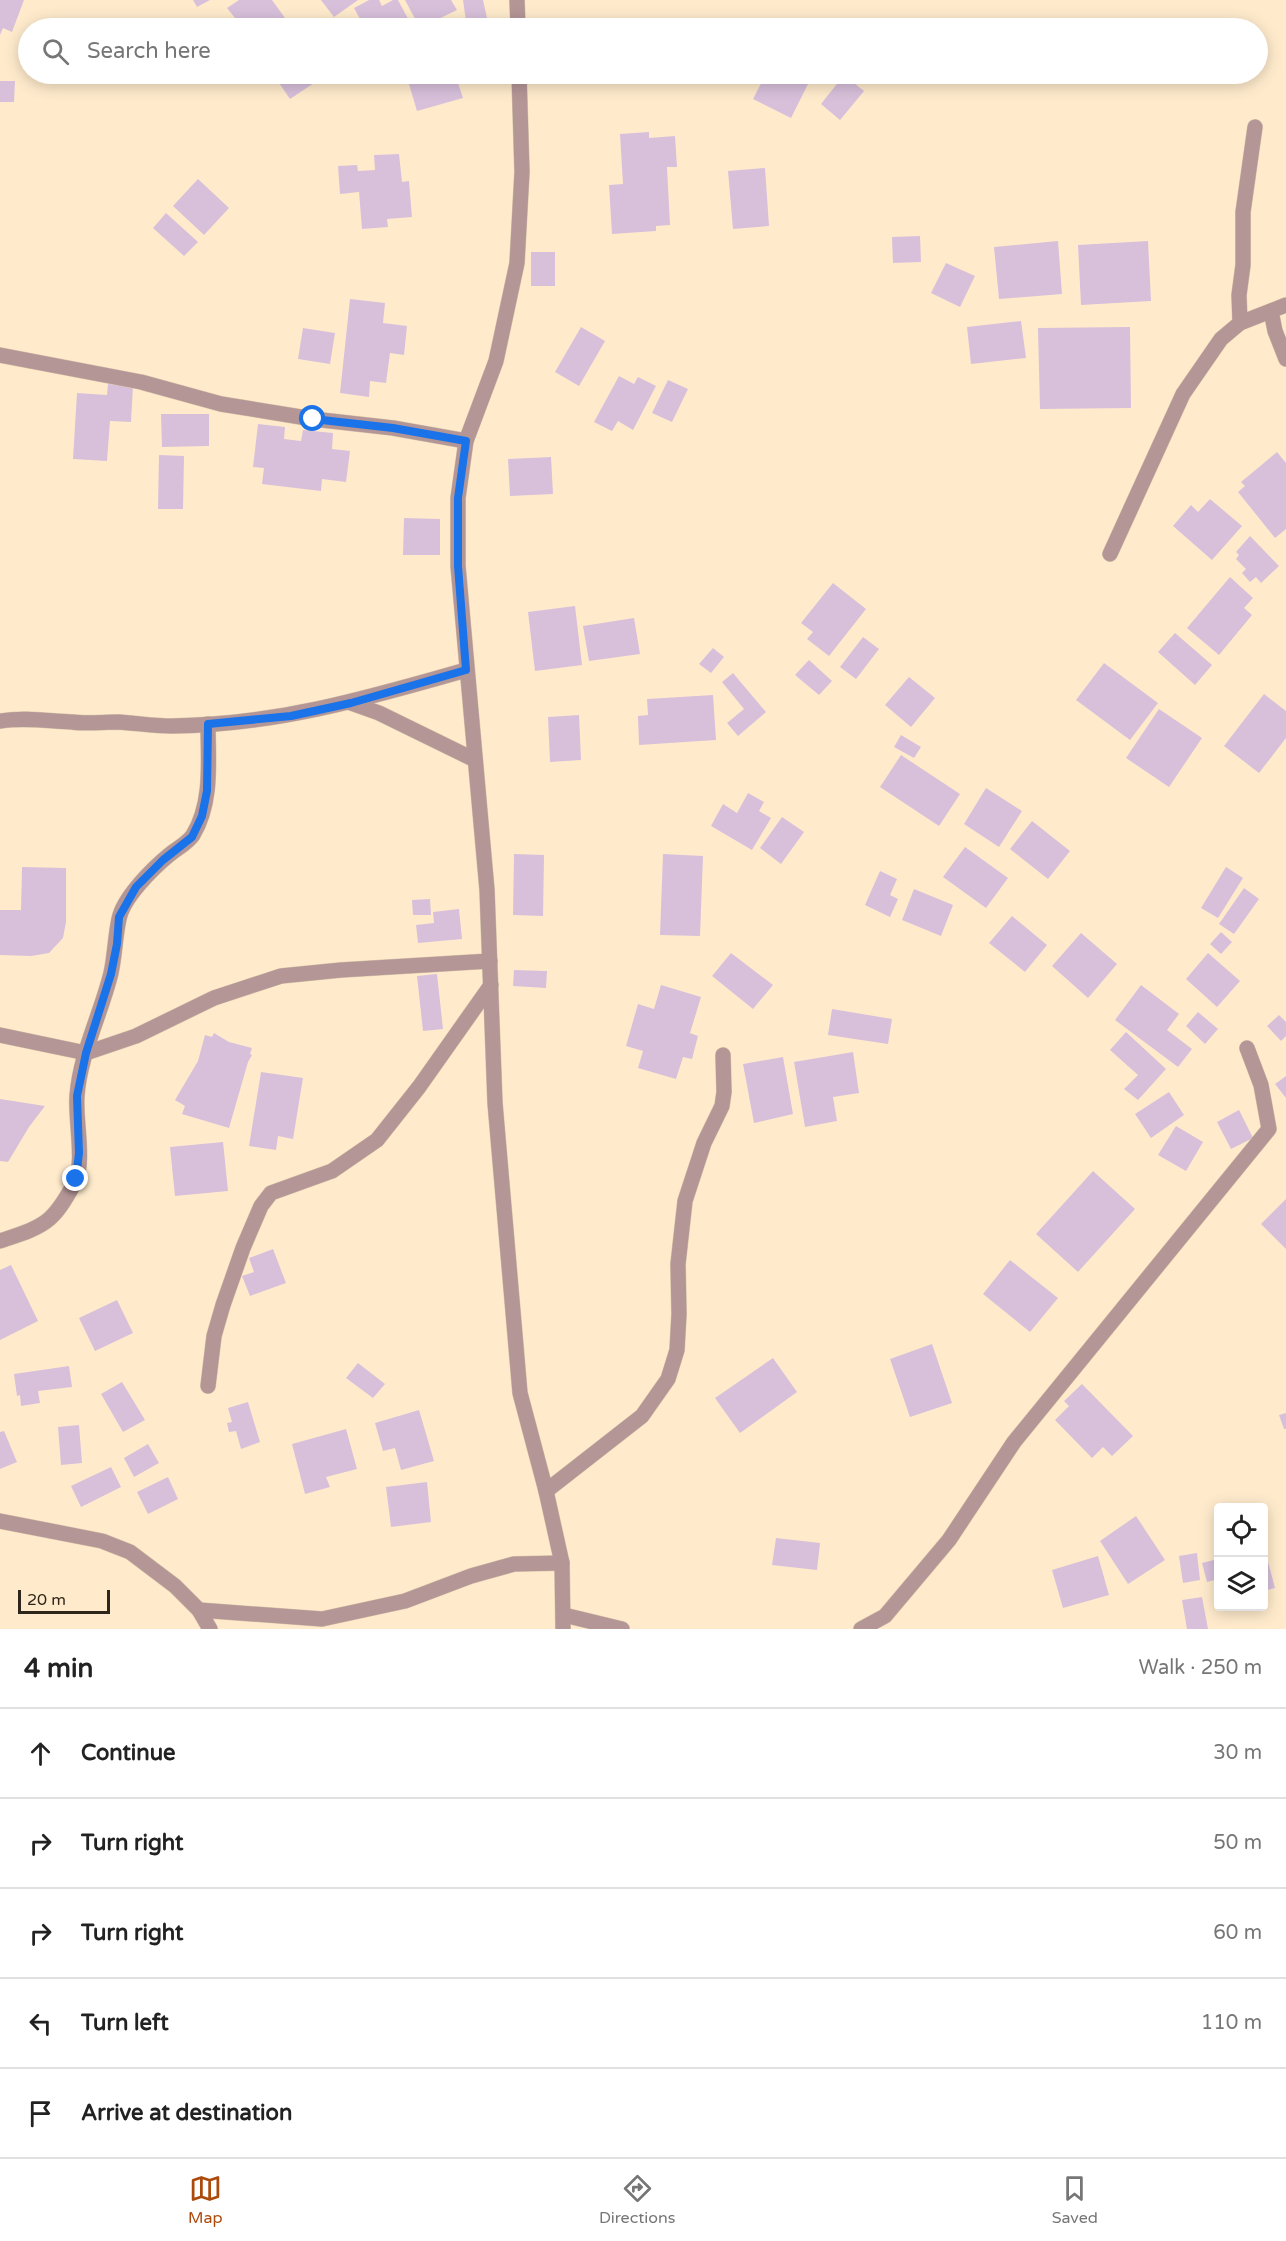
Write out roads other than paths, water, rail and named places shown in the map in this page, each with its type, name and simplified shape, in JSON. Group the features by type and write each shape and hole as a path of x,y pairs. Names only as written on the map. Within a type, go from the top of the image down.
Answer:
{"street":[{"path":"517,0 518,18"},
{"path":"519,84 522,172 518,263 496,361 466,441 458,498 458,566 487,890 495,1103 519,1393 546,1491 562,1563 564,1622 622,1629"},
{"path":"1240,323 1243,213 1255,127"},
{"path":"1110,554 1184,394 1221,339 1240,323 1286,305"},
{"path":"1271,310 1275,331 1286,359"},
{"path":"0,355 141,382 221,404 313,419 393,428 466,441"},
{"path":"0,721 42,718 73,723 116,722 171,726 291,716 351,703 466,670"},
{"path":"351,703 379,713 475,760"},
{"path":"0,1241 39,1228 55,1216 76,1179 79,1153 77,1096 86,1053 111,974 119,917 136,887 163,860 192,837 202,816 207,791 208,724"},
{"path":"0,1035 86,1053 136,1036 214,998 281,976 490,961"},
{"path":"208,1386 214,1336 223,1305 261,1206 271,1193 332,1171 377,1140 419,1087 491,986"},
{"path":"861,1629 885,1616 949,1540 1014,1442 1269,1129 1261,1084 1247,1048"},
{"path":"546,1491 642,1416 668,1379 677,1350 678,1263 685,1201 704,1143 722,1106 723,1055"},
{"path":"0,1521 102,1541 130,1552 175,1586 199,1610 210,1629"},
{"path":"199,1610 322,1619 405,1601 471,1576 514,1564 562,1563"}]}
